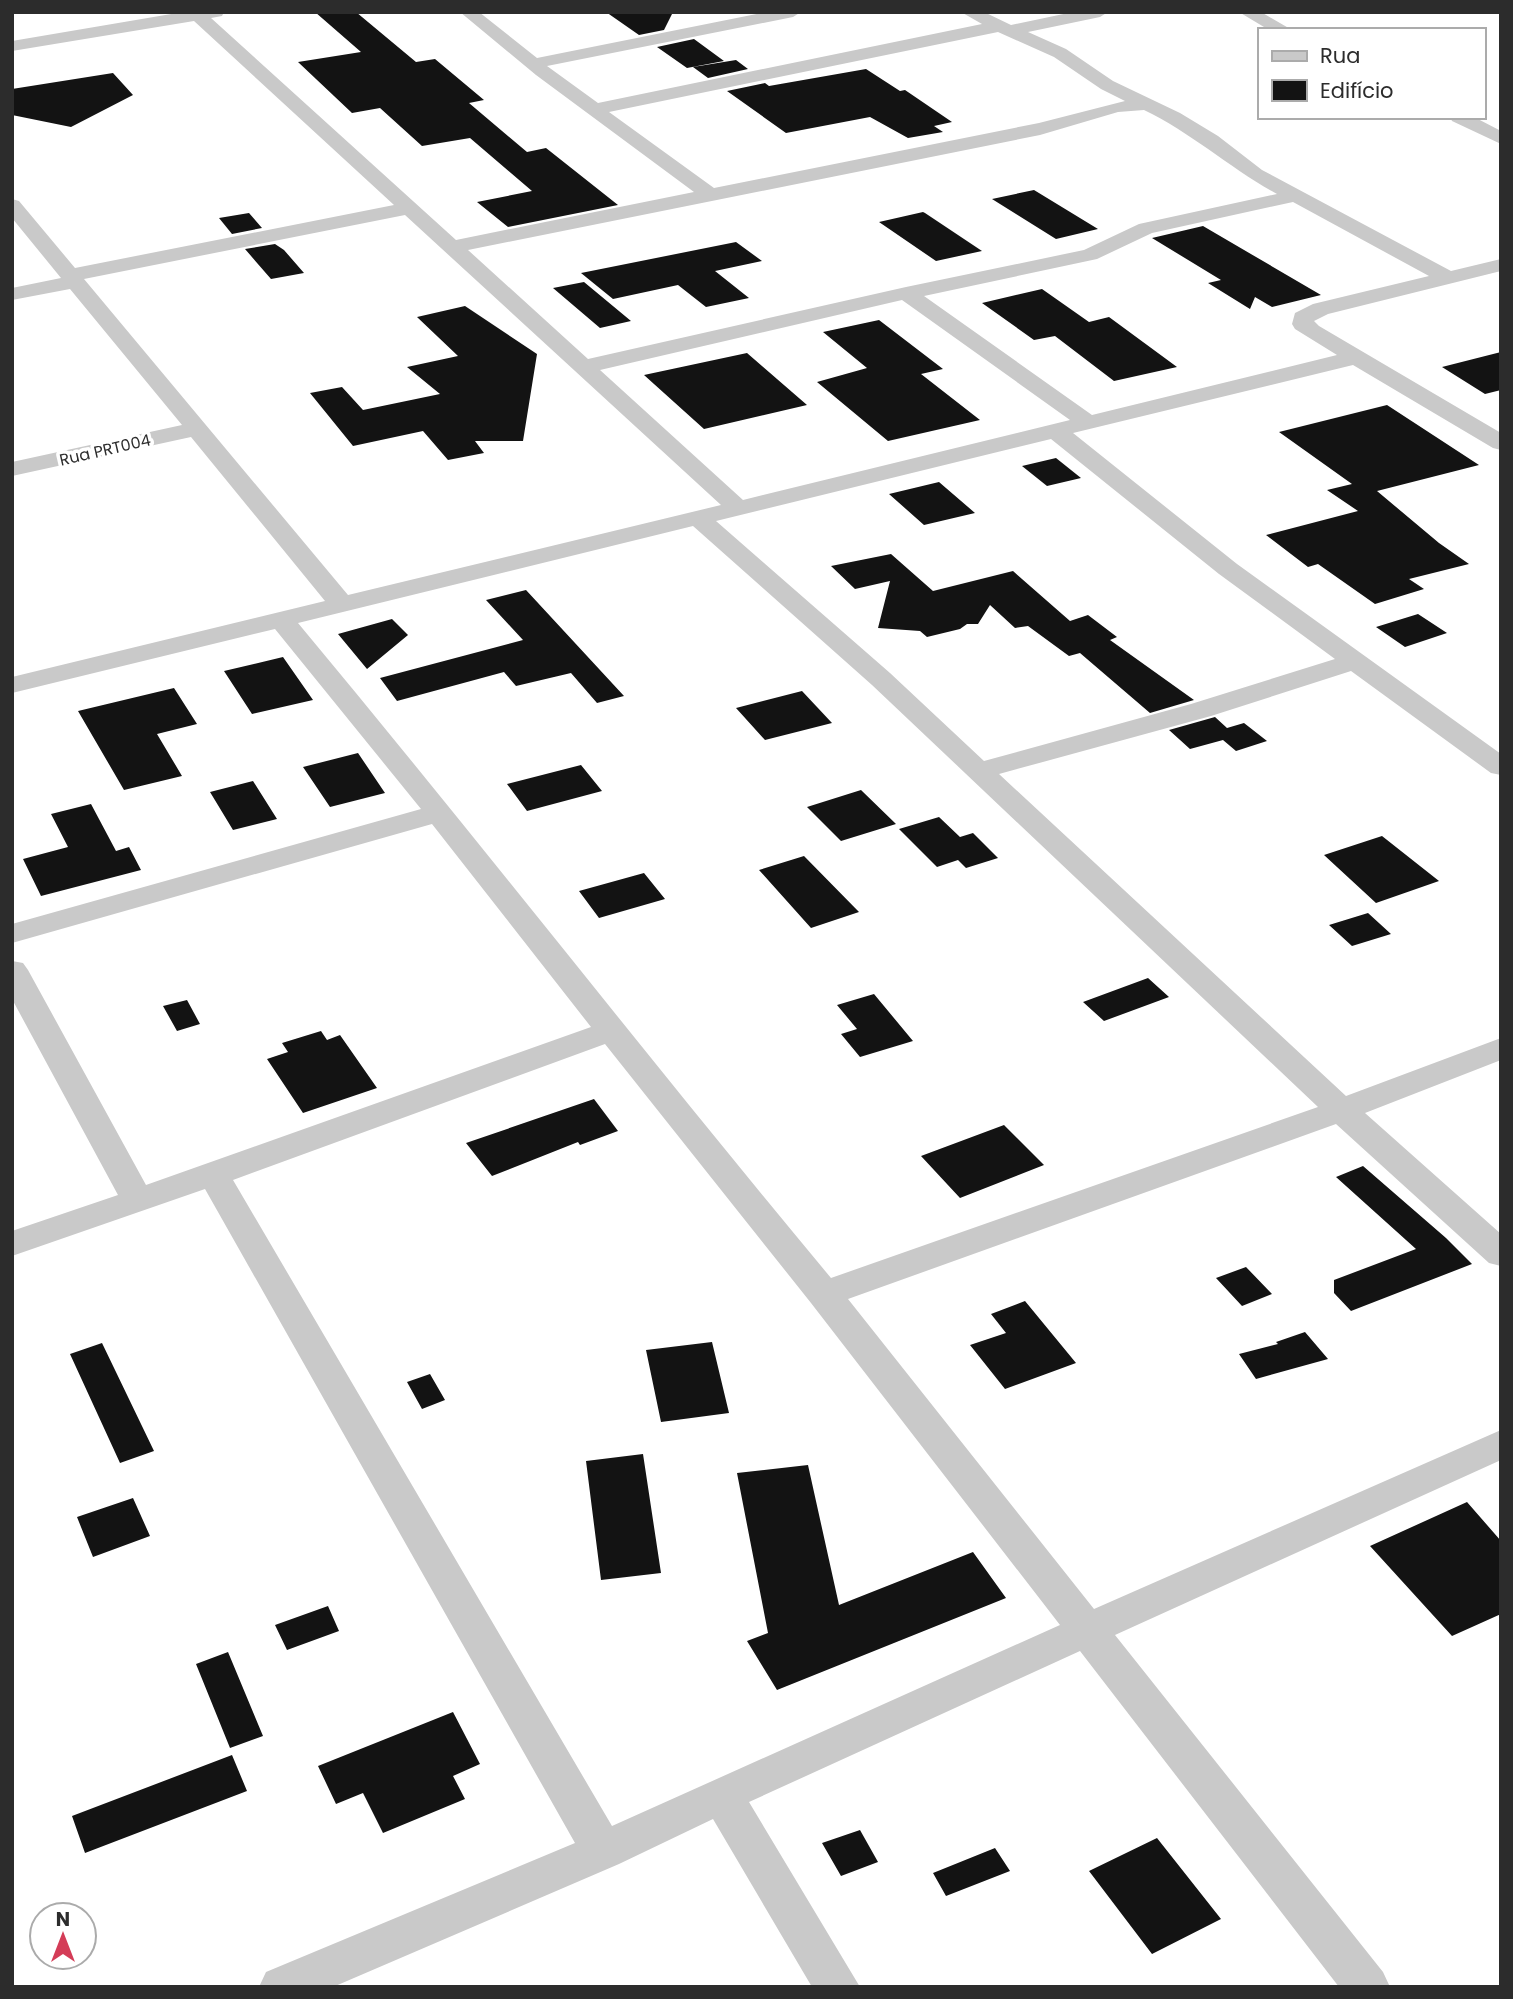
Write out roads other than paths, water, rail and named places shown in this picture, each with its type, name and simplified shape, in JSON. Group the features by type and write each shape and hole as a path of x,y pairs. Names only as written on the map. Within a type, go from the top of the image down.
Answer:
{"street":[{"path":"468,12 533,64 712,196"},
{"path":"533,64 793,12"},
{"path":"969,12 1060,53 1121,101 1147,104 1201,134 1255,174 1447,278"},
{"path":"596,109 1100,12"},
{"path":"1247,12 1279,28"},
{"path":"12,46 207,14 409,208 738,508"},
{"path":"453,247 1040,129 1085,118 1121,101"},
{"path":"1463,119 1501,138"},
{"path":"583,367 906,293 1090,255 1146,228 1295,196"},
{"path":"12,205 342,605"},
{"path":"12,294 73,278 409,208"},
{"path":"1501,265 1321,309 1303,318 1303,324 1311,331 1501,443"},
{"path":"906,293 1087,422"},
{"path":"12,685 1358,357"},
{"name":"Rua PRT004","path":"12,469 197,429"},
{"path":"1054,430 1228,569 1501,767"},
{"path":"698,518 880,679 1341,1110 1501,1254"},
{"path":"282,621 824,1294 1367,1987"},
{"path":"978,771 1201,709 1355,661"},
{"path":"12,934 438,813"},
{"path":"12,970 137,1199"},
{"path":"12,1244 611,1031"},
{"path":"824,1294 1341,1110 1501,1048"},
{"path":"213,1174 604,1851"},
{"path":"282,1987 604,1851 721,1795 1501,1444"},
{"path":"721,1795 837,1987"}]}
